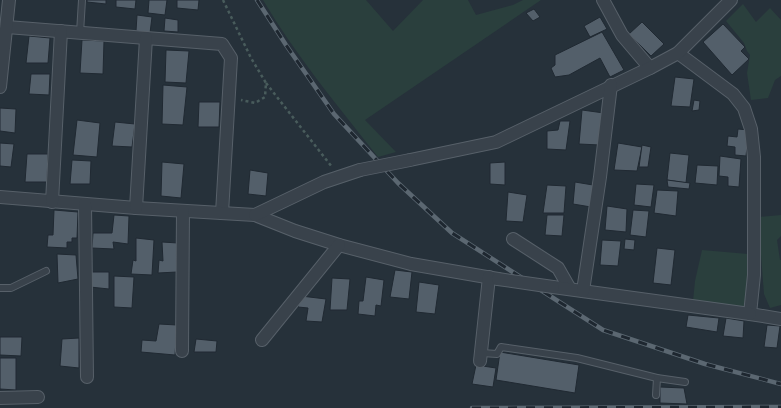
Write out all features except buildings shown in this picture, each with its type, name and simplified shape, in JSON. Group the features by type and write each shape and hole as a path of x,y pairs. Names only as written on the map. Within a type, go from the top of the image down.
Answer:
{"street":[{"path":"0,87 9,0"},
{"path":"603,0 622,35 650,68"},
{"path":"255,215 324,182 360,170 496,142 678,53 731,0"},
{"path":"7,27 222,44 232,58 222,213"},
{"path":"52,202 61,31"},
{"path":"136,208 146,38"},
{"path":"678,53 733,94 744,108 751,129 754,157 754,275 750,314"},
{"path":"583,291 600,177 611,85"},
{"path":"0,197 136,208 255,215 295,231 339,245 411,264 553,287 781,319"},
{"path":"85,204 87,377"},
{"path":"182,351 183,211"},
{"path":"514,238 558,268 570,289"},
{"path":"262,340 339,245"},
{"path":"481,357 493,278"},
{"path":"0,398 38,397"}],"lane":[{"path":"80,33 82,0"},
{"path":"0,288 10,288 46,272"},
{"path":"481,357 497,354 501,347 577,358 657,378 685,382"},
{"path":"656,395 657,378"}],"path":[{"path":"223,0 251,58 266,82 311,142 340,177"},
{"path":"229,97 255,103 265,97 266,82"}],"green space":[{"path":"263,0 366,0 393,31 423,0 468,0 476,15 513,5 523,0 541,0 365,120 396,152 378,157 303,61"},
{"path":"743,4 756,22 770,8 781,20 781,76 775,80 768,98 751,100 747,73 750,55 744,43 726,21"},
{"path":"781,215 781,236 777,240 781,260 781,305 770,308 764,294 758,217"},
{"path":"702,250 748,254 746,308 693,301 695,281"}],"railway":[{"path":"257,0 334,114 398,183 452,233 603,330 705,364 781,384"},
{"path":"472,408 781,407"}]}
